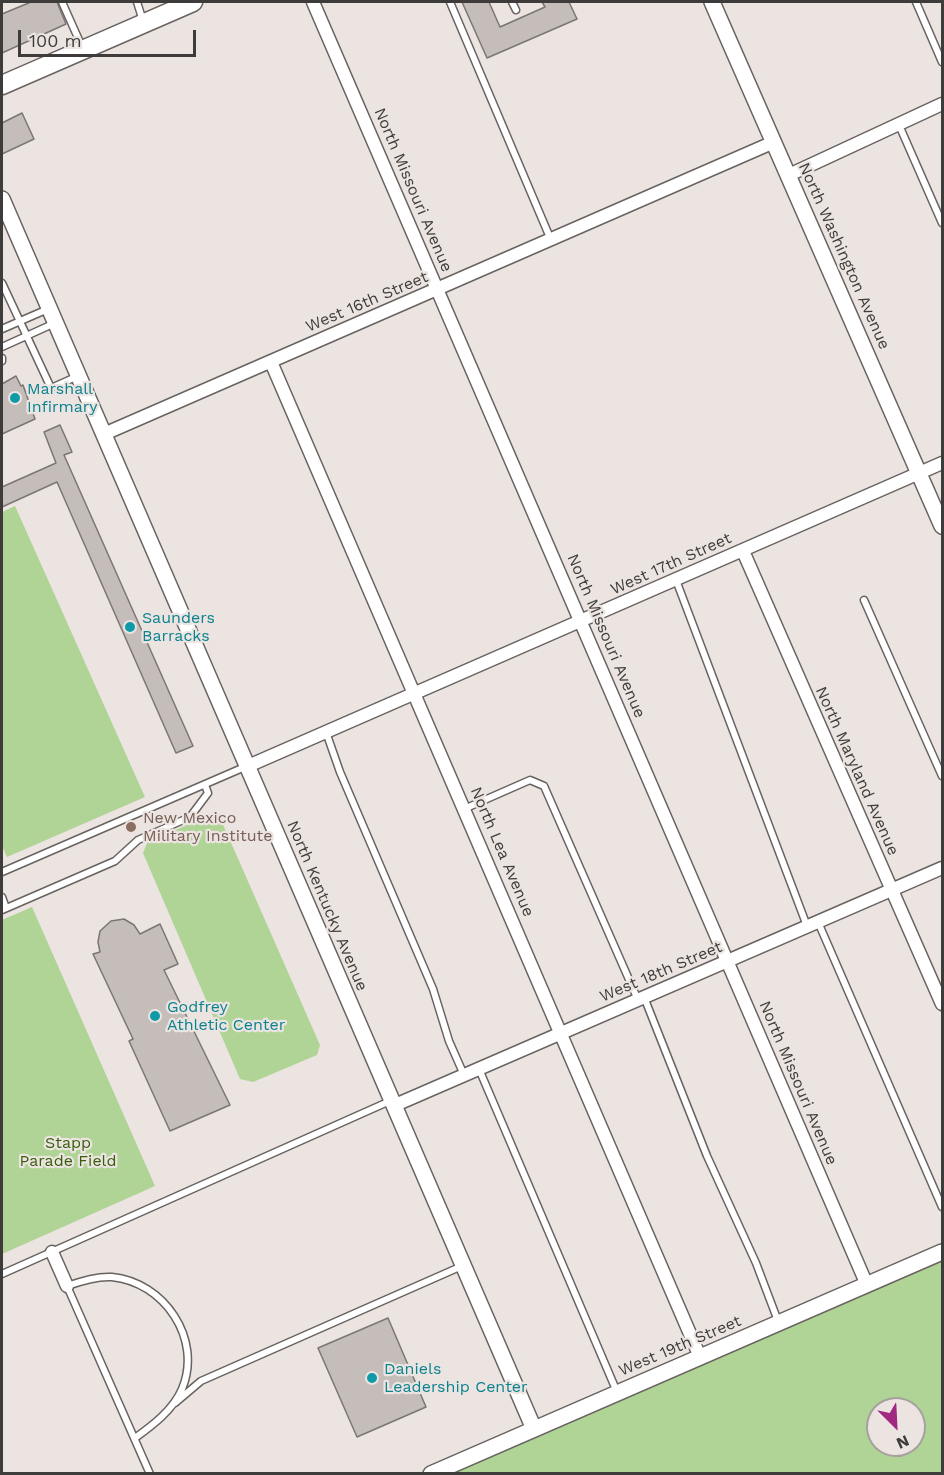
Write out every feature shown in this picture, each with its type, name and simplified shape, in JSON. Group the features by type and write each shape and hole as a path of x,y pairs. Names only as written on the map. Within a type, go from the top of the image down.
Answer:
{"main road":[{"path":"2,85 191,2"}],"street":[{"name":"North Missouri Avenue","path":"313,2 867,1285"},
{"name":"North Washington Avenue","path":"712,2 942,526"},
{"path":"789,176 942,104"},
{"name":"West 16th Street","path":"104,434 774,142"},
{"name":"North Kentucky Avenue","path":"2,199 534,1429"},
{"name":"North Lea Avenue","path":"271,362 700,1357"},
{"name":"West 17th Street","path":"248,766 942,463"},
{"name":"North Maryland Avenue","path":"743,551 942,1004"},
{"name":"West 18th Street","path":"392,1103 561,1034 942,868"},
{"path":"52,1252 67,1286"},
{"name":"West 19th Street","path":"431,1473 942,1252"}],"lane":[{"path":"62,2 83,49"},
{"path":"137,2 144,23"},
{"path":"450,2 552,240"},
{"path":"512,2 516,10"},
{"path":"916,2 942,62"},
{"path":"899,125 942,223"},
{"path":"2,283 51,388 78,376"},
{"path":"2,328 48,309"},
{"path":"2,347 55,323"},
{"path":"676,580 813,924 942,1207"},
{"path":"864,600 942,776"},
{"path":"326,732 340,772 434,989 449,1041 465,1075"},
{"path":"2,872 248,766"},
{"path":"464,809 530,780 544,786 641,999 707,1156 756,1263 779,1323"},
{"path":"2,897 4,909 115,861 138,840 190,816 208,793 205,785"},
{"path":"479,1069 617,1393"},
{"path":"2,1274 392,1103"},
{"path":"135,1438 201,1381 463,1265"},
{"path":"150,1473 67,1286 87,1279 111,1277 139,1285 154,1293 167,1304 182,1329 186,1344 186,1377 173,1405"},
{"path":"186,1377 201,1381"}],"green space":[{"path":"15,506 145,797 7,857 2,846 2,512"},
{"path":"211,814 221,820 320,1045 317,1055 253,1082 240,1079 143,853 147,843"},
{"name":"Stapp Parade Field","path":"32,907 155,1186 2,1254 2,920"},
{"path":"942,1252 942,1473 431,1474"}],"building":[{"path":"31,2 57,2 66,24 2,53 2,14"},
{"path":"462,2 489,2 500,27 545,7 542,2 569,2 577,19 487,58"},
{"path":"22,113 34,139 2,154 2,123"},
{"name":"Marshall Infirmary","path":"16,376 21,386 23,385 35,419 2,434 2,384"},
{"name":"Saunders Barracks","path":"60,425 72,452 64,455 193,746 176,753 57,482 2,507 2,487 56,463 44,432"},
{"name":"Godfrey Athletic Center","path":"124,919 134,925 140,934 160,924 178,964 164,970 230,1105 170,1131 129,1041 133,1039 93,954 100,952 98,942 100,931 111,921"},
{"name":"Daniels Leadership Center","path":"388,1318 426,1407 357,1437 318,1348"}],"place":[{"name":"Marshall Infirmary","path":"15,398"},
{"name":"Saunders Barracks","path":"130,627"},
{"name":"New Mexico Military Institute","path":"131,827"},
{"name":"Godfrey Athletic Center","path":"155,1016"},
{"name":"Daniels Leadership Center","path":"372,1378"}]}
